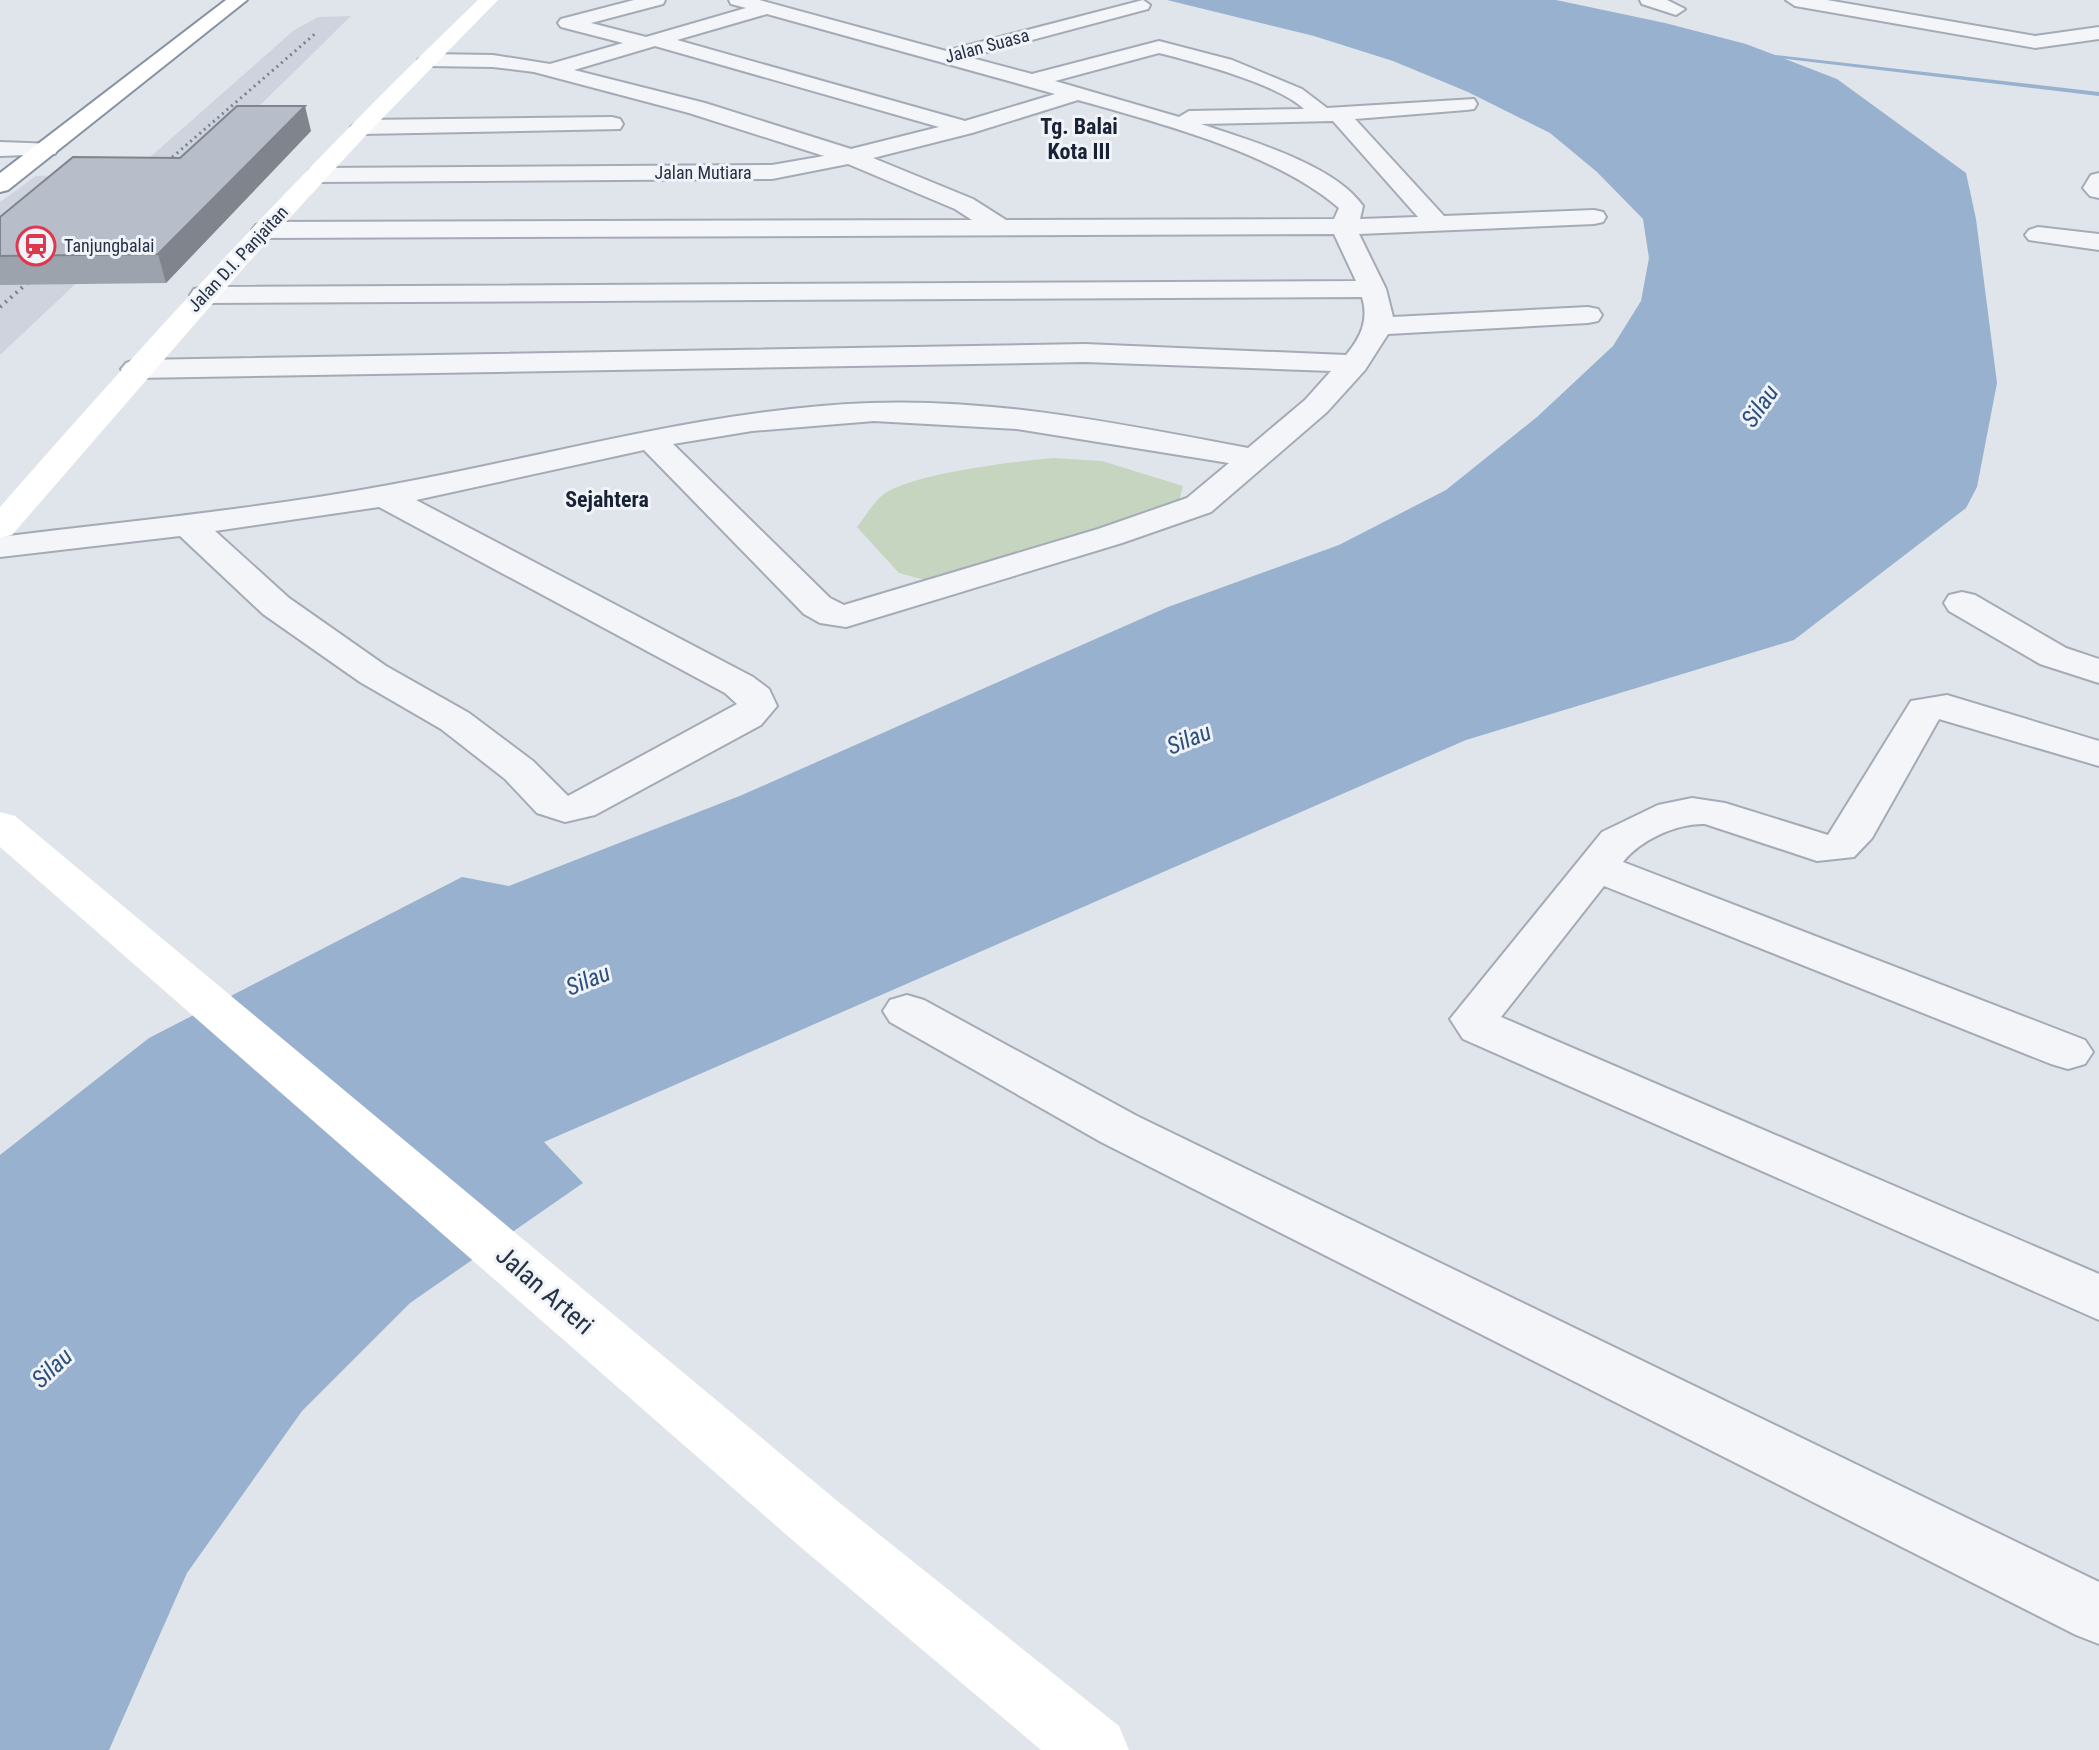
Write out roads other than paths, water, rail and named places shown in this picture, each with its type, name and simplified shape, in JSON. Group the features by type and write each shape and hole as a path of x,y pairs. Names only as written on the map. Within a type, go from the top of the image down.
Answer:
{"main road":[{"path":"0,185 238,0"},
{"name":"Jalan D.I. Panjaitan","path":"0,528 136,369 204,295 362,127 489,0"},
{"name":"Jalan Arteri","path":"0,825 819,1524 1094,1750"}],"street":[{"path":"738,0 766,20 900,57 944,57 1160,119 1270,158 1339,193 1351,206 1351,214 1342,225"},
{"path":"1649,0 1676,9"},
{"path":"1795,0 2035,42 2099,33"},
{"path":"1879,15 1908,0"},
{"name":"Jalan Suasa","path":"944,57 1141,5"},
{"path":"603,32 660,8"},
{"path":"660,8 568,23 694,51 964,128"},
{"path":"551,70 650,41 766,20"},
{"path":"694,51 737,39"},
{"path":"1030,81 1159,47 1225,64 1295,93 1330,114 1438,224"},
{"path":"739,64 782,52"},
{"path":"428,60 493,61 551,70 697,108 851,157 964,204 998,226"},
{"path":"786,78 828,65"},
{"path":"834,91 875,78"},
{"name":"Jalan Mutiara","path":"318,175 772,172 851,157 964,128 1077,94"},
{"path":"1160,119 1330,114 1466,104"},
{"path":"362,127 612,124"},
{"path":"0,149 47,149"},
{"path":"2099,180 2095,188 2099,191"},
{"path":"265,230 1342,225 1594,217"},
{"path":"652,441 817,606 833,615 846,616 1171,516 1199,505 1316,406 1368,347 1378,326 1380,311 1373,289 1342,225"},
{"path":"2038,235 2099,242"},
{"path":"204,295 1373,289"},
{"path":"1378,326 1588,315"},
{"path":"136,369 1085,353 1355,364"},
{"path":"0,547 384,496 762,420 874,412 1040,420 1253,458"},
{"path":"186,523 276,606 373,674 455,721 519,770 552,804 565,809 580,806 747,717 757,706 755,697 739,685 384,496"},
{"path":"1962,603 2053,656 2099,672"},
{"path":"2099,754 1947,707 1931,706 1925,709 1851,838 1839,848 1817,848 1710,812 1673,814 1617,841 1476,1013 1475,1023 2099,1298"},
{"path":"1595,867 2068,1052"},
{"path":"907,1011 1084,1111 2099,1614"}],"water":[{"name":"Silau","path":"1167,0 1556,0 1746,44 1837,79 1966,173 1976,219 1997,383 1977,487 1966,508 1794,640 1466,740 544,1142 583,1183 410,1303 302,1411 187,1573 109,1750 0,1750 0,1155 149,1038 462,877 509,886 742,795 1168,607 1339,545 1446,490 1537,417 1613,346 1641,301 1649,258 1643,219 1597,172 1550,133 1468,92 1393,61 1314,36"}],"waterway":[{"path":"1760,54 2099,94"}],"railway":[{"path":"154,173 316,33"},
{"path":"0,307 42,270"}],"place":[{"name":"Tanjungbalai","path":"36,246"}],"district":[{"name":"Tg. Balai Kota III","path":"1079,138"},
{"name":"Sejahtera","path":"607,499"}]}
